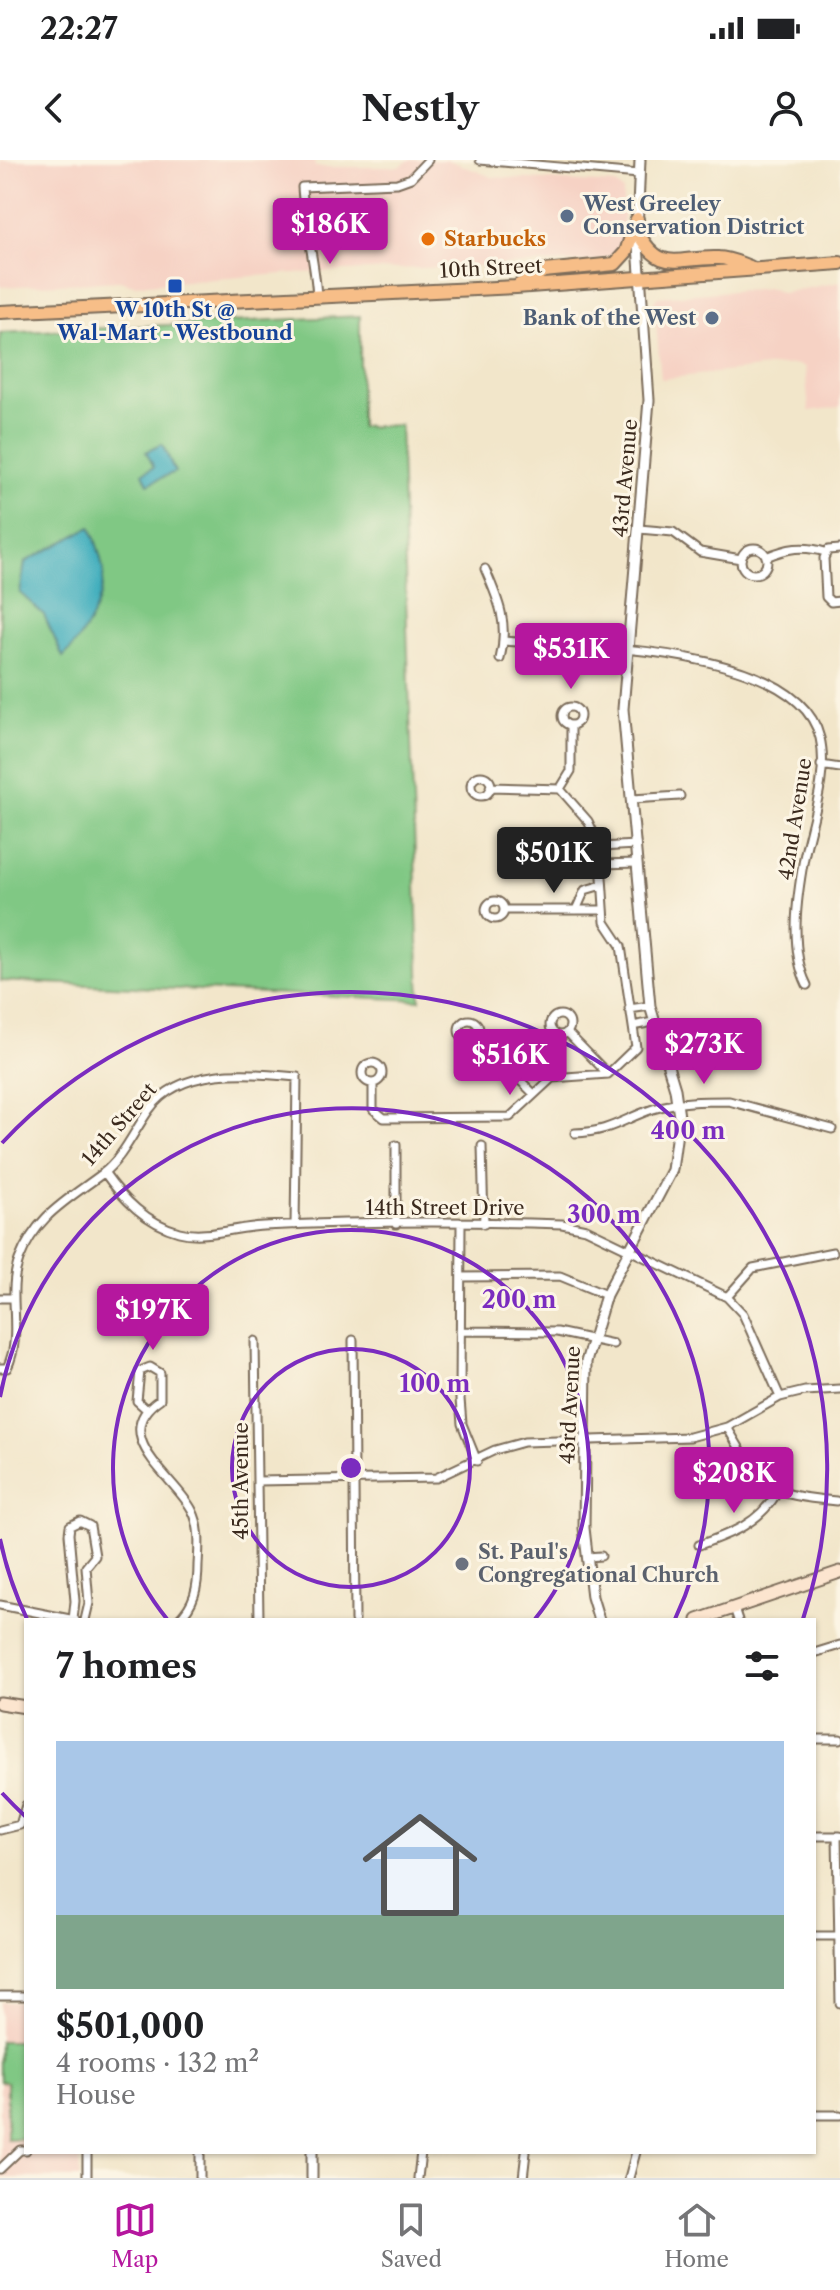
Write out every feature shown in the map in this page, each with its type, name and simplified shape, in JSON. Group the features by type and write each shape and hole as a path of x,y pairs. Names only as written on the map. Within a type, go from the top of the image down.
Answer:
{"main road":[{"path":"637,225 651,253 662,260 722,257 757,269"},
{"path":"516,287 544,271 615,264 626,252 637,225"},
{"name":"10th Street","path":"0,312 516,287 840,263"},
{"path":"711,1618 736,1614 840,1572"},
{"path":"0,1703 24,1707"}],"street":[{"path":"317,297 314,255 303,217 302,187 397,183 411,178 428,160"},
{"path":"480,160 639,174"},
{"name":"43rd Avenue","path":"598,1618 592,1597 587,1557 584,1440 585,1387 591,1339 606,1295 672,1170 678,1131 678,1104 650,1006 623,709 649,400 637,225 640,160"},
{"path":"639,529 673,532 700,552 741,559"},
{"path":"753,548 761,550 766,557 764,569 753,573 743,567 741,559 745,551 753,548"},
{"path":"766,557 786,549 812,548 825,552 840,549"},
{"path":"825,552 825,594 831,602 840,601"},
{"path":"485,569 503,614 504,641 500,659"},
{"name":"42nd Avenue","path":"504,641 712,661 786,690 811,715 820,735 821,765 799,891 798,948 807,985"},
{"path":"560,789 571,771 571,726"},
{"path":"821,765 840,768"},
{"path":"373,1083 373,1109 384,1118 510,1117 552,1078 608,1074 636,1047 621,946 605,922 600,847 588,821 560,789 490,787"},
{"path":"632,799 680,796"},
{"path":"600,847 636,845"},
{"path":"602,864 637,863"},
{"path":"576,910 585,890 602,885"},
{"path":"504,910 604,910"},
{"path":"629,1009 650,1006"},
{"path":"633,1026 653,1022"},
{"path":"567,1032 608,1074"},
{"path":"476,1037 534,1094"},
{"name":"14th Street","path":"0,1368 7,1368 13,1355 17,1265 40,1221 64,1198 104,1172 151,1107 181,1083 200,1077 297,1077 295,1225"},
{"path":"575,1133 602,1132 655,1108 729,1101 832,1129"},
{"path":"396,1145 396,1224"},
{"path":"482,1146 484,1224"},
{"name":"14th Street Drive","path":"104,1172 152,1221 181,1233 295,1225 396,1224 562,1224 586,1229 727,1297 743,1314 780,1397"},
{"path":"461,1224 462,1424 477,1461"},
{"path":"727,1297 753,1268 833,1252"},
{"path":"461,1277 560,1276 606,1295"},
{"path":"0,1298 14,1298"},
{"path":"460,1331 557,1332 613,1344"},
{"path":"353,1340 355,1618"},
{"name":"45th Avenue","path":"255,1341 259,1618"},
{"path":"146,1409 137,1401 137,1379 140,1371 150,1367 160,1373 160,1399 146,1409 141,1434 148,1454 190,1507 197,1522 198,1587 193,1601 180,1618"},
{"path":"257,1481 436,1478 524,1442 690,1437 727,1427 780,1397 840,1389"},
{"path":"727,1427 756,1474 777,1493 836,1501"},
{"path":"699,1545 750,1524 769,1507 777,1493"},
{"path":"74,1618 69,1534 70,1526 80,1521 90,1526 95,1556 86,1567 89,1603 85,1618"},
{"path":"587,1557 601,1556"},
{"path":"72,1567 86,1567"},
{"path":"0,1605 64,1618"},
{"path":"816,1652 840,1645"},
{"path":"816,1739 840,1739"},
{"path":"3,1830 20,1825 24,1812"},
{"path":"816,1836 839,1836 840,2003"},
{"path":"816,1936 839,1936"},
{"path":"0,1996 24,1996"},
{"path":"816,2115 840,2115"},
{"path":"0,2169 20,2150 24,2150"},
{"path":"87,2154 87,2178"},
{"path":"200,2154 200,2178"},
{"path":"312,2154 312,2178"},
{"path":"418,2178 421,2154"},
{"path":"523,2178 526,2154"},
{"path":"629,2178 635,2154"}],"shaded area":[{"path":"0,160 314,160 315,167 399,167 409,160 448,160 492,177 616,184 623,191 623,240 615,254 597,261 296,273 134,285 120,281 0,287"},
{"path":"840,282 840,407 809,411 805,367 794,364 661,379 654,301 658,297 769,288 782,293"},
{"path":"0,2002 24,2002 24,2154 80,2154 79,2178 0,2178"}],"green space":[{"path":"360,316 360,427 400,425 420,1000 0,981 0,333"},
{"path":"0,2041 19,2041 24,2045 24,2138 7,2139 7,2082 0,2081"}],"water":[{"path":"162,444 175,472 148,484 143,473 154,467 146,452"},
{"path":"91,527 102,565 101,593 85,629 63,657 44,615 20,593 25,562"}],"place":[{"name":"West Greeley Conservation District","path":"567,216"},
{"name":"Starbucks","path":"428,239"},
{"name":"W 10th St @ Wal-Mart - Westbound","path":"175,286"},
{"name":"Bank of the West","path":"712,318"},
{"name":"St. Paul's Congregational Church","path":"462,1564"}]}
